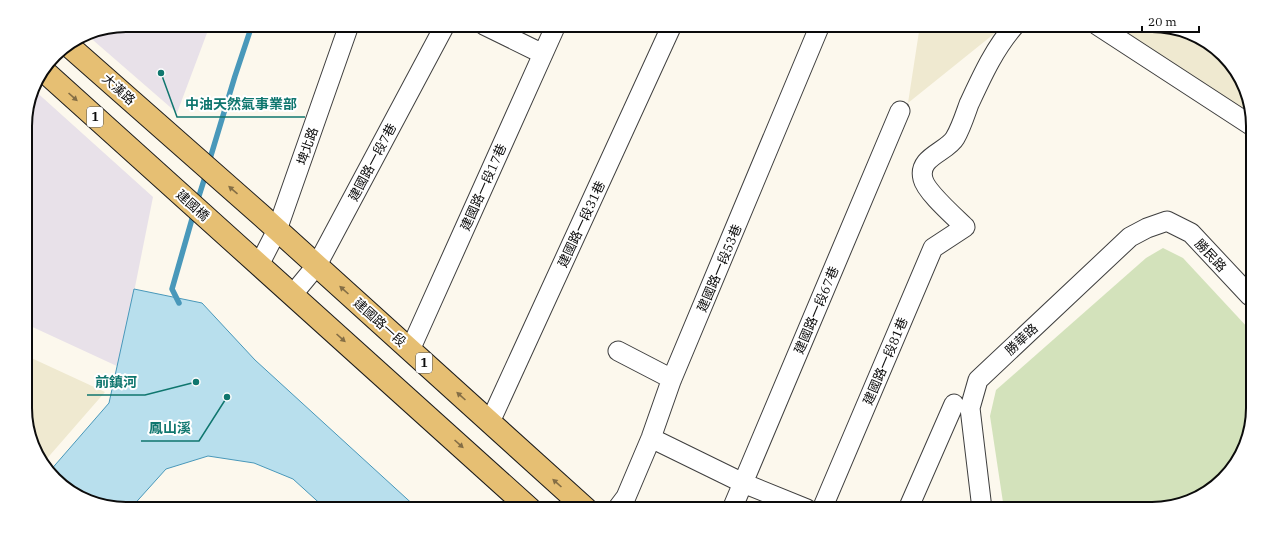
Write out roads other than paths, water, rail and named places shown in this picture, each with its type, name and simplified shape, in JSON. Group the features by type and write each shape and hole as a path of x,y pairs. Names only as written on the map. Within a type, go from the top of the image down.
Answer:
{"main road":[{"name":"大漢路","path":"73,49 270,223"},
{"name":"建國橋","path":"48,74 259,264"},
{"name":"建國路一段","path":"270,223 578,502"},
{"name":"1","path":"259,264 522,502"}],"street":[{"name":"埤北路","path":"259,264 270,223 346,32"},
{"name":"建國路一段7巷","path":"293,294 317,265 441,32"},
{"path":"498,32 543,54"},
{"name":"建國路一段17巷","path":"410,350 553,32"},
{"name":"建國路一段31巷","path":"490,422 669,32"},
{"name":"建國路一段53巷","path":"622,502 626,497 651,438 672,379 817,32"},
{"name":"建國路一段81巷","path":"825,502 934,248 965,227 929,190 923,179 923,167 928,160 954,140 991,57 1009,32"},
{"path":"1108,32 1246,122"},
{"name":"建國路一段67巷","path":"735,502 900,111"},
{"name":"勝民路","path":"1167,221 1191,233 1246,292"},
{"name":"勝華路","path":"981,502 970,408 978,380 1130,237 1147,228 1167,221"},
{"path":"618,351 672,379"},
{"path":"911,502 954,404"},
{"path":"651,438 743,483 790,502"}],"water":[{"path":"134,289 202,303 255,360 410,502 318,502 293,479 254,463 208,456 166,469 136,502 120,502 96,497 74,486 64,479 53,467 109,403"}],"waterway":[{"path":"209,162 250,32"},
{"path":"197,202 206,174"},
{"path":"179,303 172,289 194,212"}],"place":[{"name":"中油天然氣事業部","path":"161,73"},
{"name":"前鎮河","path":"196,382"},
{"name":"鳳山溪","path":"227,397"}]}
